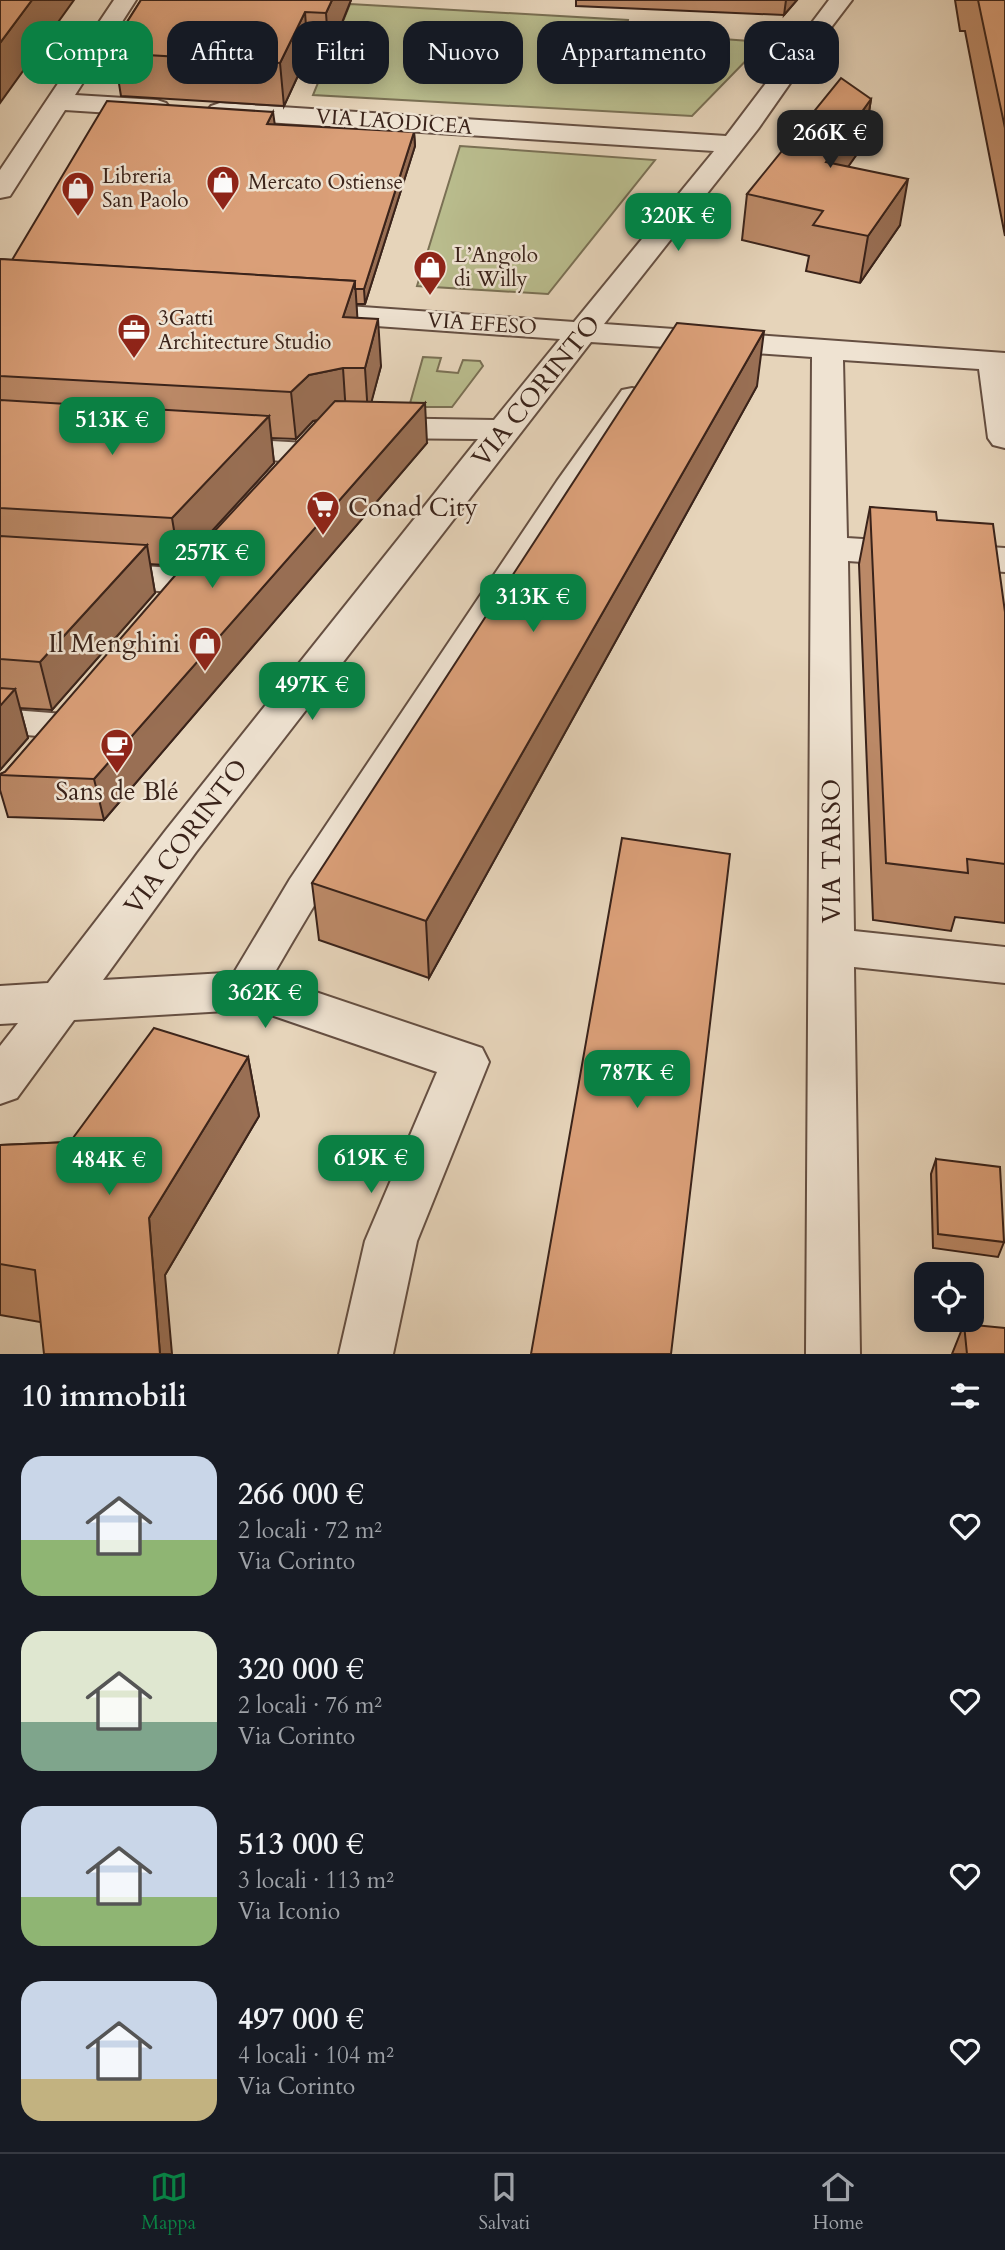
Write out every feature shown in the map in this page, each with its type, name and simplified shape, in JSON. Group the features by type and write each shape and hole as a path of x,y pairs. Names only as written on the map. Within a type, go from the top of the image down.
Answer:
{"street":[{"path":"0,190 125,0"},
{"name":"VIA CORINTO","path":"0,1083 181,841 503,430 750,124 798,54 841,0"},
{"name":"VIA LAODICEA","path":"57,102 732,144"},
{"name":"VIA EFESO","path":"279,310 999,362"},
{"name":"VIA TARSO","path":"827,349 833,1354"},
{"path":"999,362 1005,439"},
{"path":"187,446 503,430"},
{"path":"279,483 323,438"},
{"path":"830,548 1005,560"},
{"path":"0,569 199,572 163,612"},
{"path":"40,754 74,715"},
{"path":"831,947 1005,965"},
{"path":"0,1005 65,999 243,991 271,996 465,1062 391,1241 366,1354"}],"lane":[{"path":"243,991 303,889 536,533 672,338"},
{"path":"0,722 74,715"}],"green space":[{"path":"350,4 628,20 537,21 537,84 723,84 692,116 313,95 317,84 389,84 389,21 343,21"},
{"path":"730,40 744,41 744,63 730,77"},
{"path":"460,146 655,160 548,294 417,286"},
{"path":"423,357 441,358 437,371 458,373 463,360 480,361 483,366 452,407 409,407"}],"building":[{"path":"0,0 32,0 0,43"},
{"path":"141,0 332,0 326,13 305,12 301,21 292,21 292,39 280,63 278,21 167,21 167,56 153,55 153,21 128,21"},
{"path":"978,0 1005,0 1005,128"},
{"path":"841,78 871,99 826,162 908,179 868,236 813,225 823,211 747,194 836,84 839,84"},
{"name":"Mercato Ostiense","path":"107,101 273,112 267,124 414,132 364,289 355,289 355,281 12,260"},
{"path":"0,259 355,281 343,317 378,319 365,368 343,368 309,375 291,392 0,376"},
{"path":"677,323 764,331 426,921 312,883"},
{"path":"0,400 269,416 172,518 0,508"},
{"path":"335,401 425,403 94,779 0,775 198,549"},
{"path":"870,507 936,512 937,520 993,524 1005,612 1005,864 967,859 968,873 886,863"},
{"path":"0,536 147,545 40,662 0,659"},
{"path":"0,688 15,689 0,706"},
{"path":"622,838 730,854 671,1354 531,1354"},
{"path":"154,1028 248,1057 149,1218 160,1354 44,1354 35,1270 0,1264 0,1145 70,1142"},
{"path":"936,1159 1000,1167 1004,1242 938,1234"},
{"path":"984,1326 1005,1328 1005,1354 967,1354 965,1332 984,1332"}],"place":[{"name":"Mercato Ostiense","path":"223,212"},
{"name":"Libreria San Paolo","path":"78,218"},
{"name":"L’Angolo di Willy","path":"430,297"},
{"name":"3Gatti Architecture Studio","path":"134,360"},
{"name":"Conad City","path":"323,537"},
{"name":"Il Menghini","path":"205,673"},
{"name":"Sans de Blé","path":"117,775"}]}
